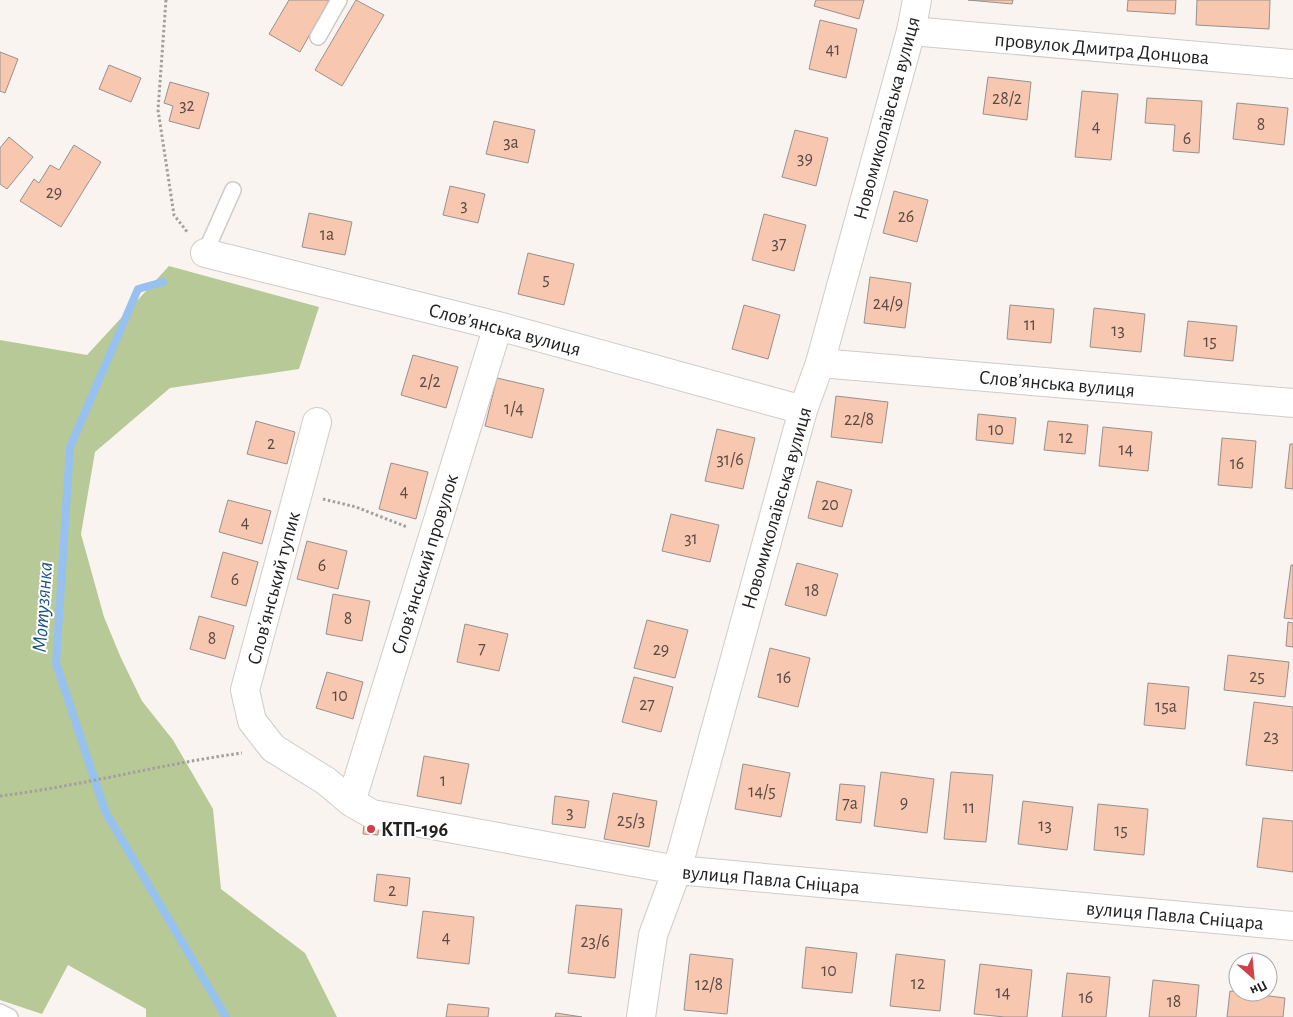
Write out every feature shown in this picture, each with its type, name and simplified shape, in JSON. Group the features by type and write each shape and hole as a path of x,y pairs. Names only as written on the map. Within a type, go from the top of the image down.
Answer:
{"street":[{"name":"Новомиколаївська вулиця","path":"641,1017 653,935 677,870 803,410 820,363 911,31 917,0"},
{"name":"провулок Дмитра Донцова","path":"911,31 1293,64"},
{"name":"Словʼянська вулиця","path":"205,253 498,326 803,410"},
{"name":"Словʼянський провулок","path":"351,802 498,326"},
{"name":"Словʼянська вулиця","path":"820,363 1293,403"},
{"name":"Словʼянський тупик","path":"273,748 252,721 245,690 317,422"},
{"name":"вулиця Павла Сніцара","path":"273,748 326,781 351,802 372,814 677,870 1293,926"}],"lane":[{"path":"318,37 339,0"},
{"path":"205,253 233,190"},
{"path":"0,1012 10,1017"}],"path":[{"path":"166,0 158,110 174,215 205,253"},
{"path":"298,493 356,507 432,537"},
{"path":"0,796 38,791 199,759 273,748"}],"green space":[{"path":"169,266 319,307 299,369 170,388 95,452 81,534 104,617 121,658 142,701 173,740 213,809 221,889 305,953 337,1017 146,1017 146,1009 68,965 42,1014 0,1000 0,340 87,355"}],"building":[{"path":"289,0 329,0 300,52 269,34"},
{"path":"356,0 384,15 342,86 315,70"},
{"path":"816,0 864,0 859,19 814,6"},
{"path":"968,0 1013,0 1012,4"},
{"path":"1128,0 1176,0 1175,14 1127,11"},
{"path":"1197,0 1270,0 1269,29 1196,25"},
{"path":"820,20 857,29 846,78 809,69"},
{"path":"0,52 18,59 5,93 0,91"},
{"path":"109,65 141,78 131,102 99,89"},
{"path":"988,77 1031,82 1027,120 983,114"},
{"path":"170,82 209,93 199,129 169,121 173,106 164,103"},
{"path":"1082,91 1118,94 1111,160 1075,157"},
{"path":"1147,98 1202,101 1199,153 1173,151 1175,125 1145,123"},
{"path":"1237,103 1288,108 1284,145 1233,139"},
{"path":"494,121 535,130 528,163 486,154"},
{"path":"795,130 828,138 816,186 782,177"},
{"path":"9,137 33,157 7,189 0,184 0,148"},
{"path":"74,145 101,162 61,227 20,201 34,179 39,183 50,165 59,170"},
{"path":"450,186 485,194 478,223 443,215"},
{"path":"894,191 928,200 917,242 883,233"},
{"path":"309,213 352,222 345,255 302,247"},
{"path":"764,214 806,225 794,271 752,260"},
{"path":"528,253 574,264 564,305 518,294"},
{"path":"870,277 911,283 905,328 864,323"},
{"path":"744,305 780,315 768,359 732,349"},
{"path":"1010,305 1054,309 1051,343 1007,339"},
{"path":"1094,308 1145,314 1141,352 1090,347"},
{"path":"1188,321 1237,326 1233,361 1184,356"},
{"path":"413,355 458,367 446,408 401,395"},
{"path":"497,378 544,389 532,438 485,426"},
{"path":"836,396 888,402 882,443 831,437"},
{"path":"978,414 1016,418 1013,444 976,440"},
{"path":"256,421 295,432 287,464 247,454"},
{"path":"1048,421 1088,425 1085,454 1044,450"},
{"path":"1103,427 1152,432 1148,471 1099,466"},
{"path":"717,429 755,438 743,489 705,481"},
{"path":"1222,438 1256,441 1252,488 1218,485"},
{"path":"1290,444 1293,444 1293,489 1285,488"},
{"path":"391,463 428,472 416,519 379,509"},
{"path":"817,481 852,490 842,527 808,518"},
{"path":"228,500 271,511 262,544 219,532"},
{"path":"671,514 719,525 710,562 662,551"},
{"path":"307,541 347,551 338,589 297,579"},
{"path":"223,552 258,562 246,606 211,597"},
{"path":"797,563 838,574 826,616 785,605"},
{"path":"1291,565 1293,565 1293,619 1284,618"},
{"path":"333,594 370,601 362,641 326,634"},
{"path":"199,616 234,626 225,659 190,649"},
{"path":"647,620 688,630 675,678 634,668"},
{"path":"1288,622 1293,623 1293,647 1286,646"},
{"path":"465,624 508,634 499,671 457,662"},
{"path":"770,648 810,658 798,707 758,697"},
{"path":"1228,655 1289,662 1285,697 1224,690"},
{"path":"327,672 363,682 353,719 316,708"},
{"path":"634,677 673,687 661,732 622,722"},
{"path":"1148,683 1189,687 1185,729 1144,725"},
{"path":"1254,702 1293,707 1293,771 1246,765"},
{"path":"424,756 469,764 461,804 417,796"},
{"path":"743,764 790,773 781,817 735,809"},
{"path":"881,772 934,779 927,833 874,826"},
{"path":"951,772 993,775 986,842 944,839"},
{"path":"840,784 865,786 861,823 836,820"},
{"path":"613,793 657,801 649,847 604,839"},
{"path":"555,796 589,801 585,828 552,824"},
{"path":"1023,801 1073,807 1067,850 1018,844"},
{"path":"1098,804 1148,809 1144,855 1094,850"},
{"path":"1263,818 1293,821 1293,872 1257,867"},
{"name":"КТП-196","path":"364,822 379,823 378,835 363,834"},
{"path":"377,874 410,878 407,906 374,901"},
{"path":"576,905 622,909 615,978 568,973"},
{"path":"423,911 474,917 469,964 417,958"},
{"path":"806,947 857,953 852,993 802,988"},
{"path":"690,954 733,959 727,1014 684,1010"},
{"path":"896,954 945,960 940,1011 890,1006"},
{"path":"980,964 1032,970 1027,1017 974,1014"},
{"path":"1067,973 1110,977 1106,1017 1062,1017"},
{"path":"1153,980 1199,985 1196,1017 1149,1017"},
{"path":"1278,997 1285,998 1283,1017 1227,1017 1229,1002 1278,1002"},
{"path":"448,1004 489,1008 488,1017 446,1017"},
{"path":"556,1013 582,1017 555,1017"}],"waterway":[{"name":"Мотузянка","path":"163,282 138,289 70,447 56,663 105,811 226,1017"}],"place":[{"name":"КТП-196","path":"371,829"}]}
